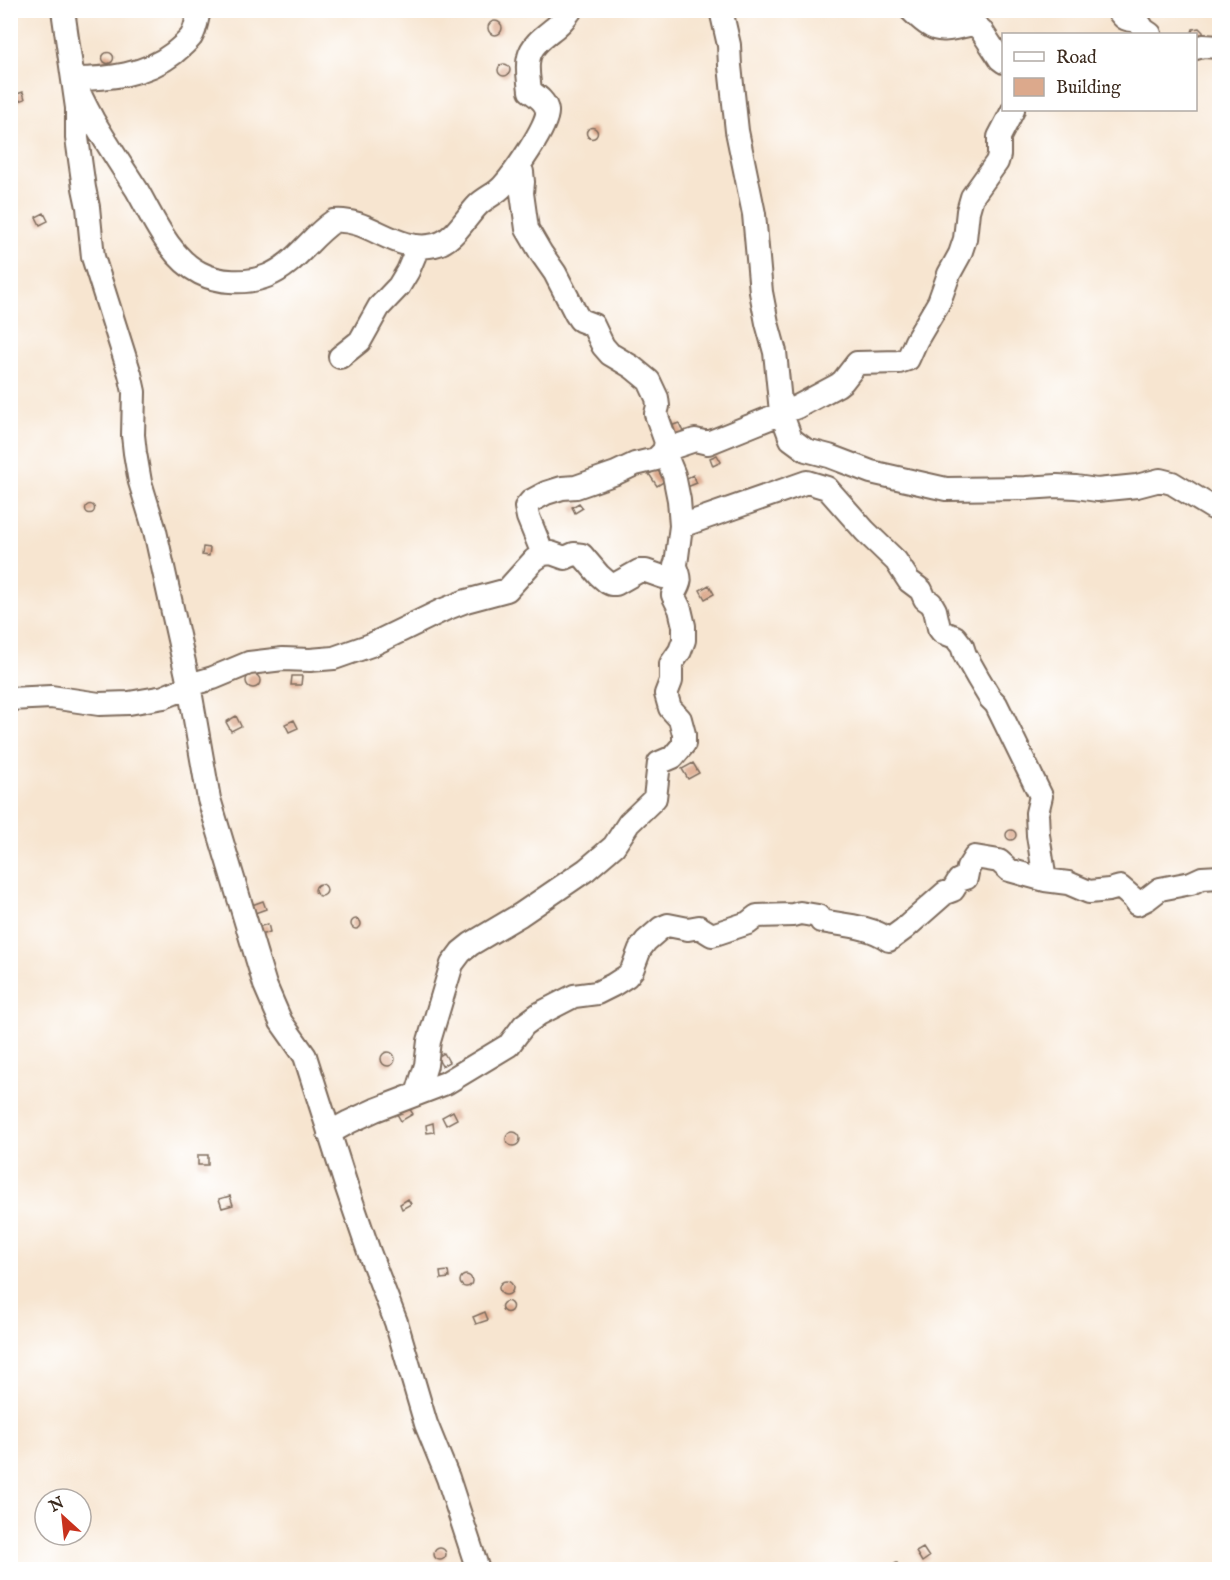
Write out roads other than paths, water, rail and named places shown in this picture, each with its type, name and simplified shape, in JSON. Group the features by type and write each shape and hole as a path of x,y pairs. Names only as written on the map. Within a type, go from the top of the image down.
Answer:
{"street":[{"path":"63,10 77,108 77,138 93,257 134,392 133,435 140,482 155,531 189,685 209,799 265,985 281,1022 305,1056 369,1252 396,1322 426,1424 448,1478 478,1569"},
{"path":"73,79 91,79 139,71 156,63 189,39 199,10"},
{"path":"73,79 92,119 163,236 183,260 199,273 216,279 254,280 268,276 282,268 334,221 349,222 398,242 418,247 440,244 451,237 477,205 502,186 519,166 547,117 548,111 543,100 530,91 527,69 529,55 548,32 560,24 571,10"},
{"path":"721,10 729,45 737,131 754,214 760,285 775,352 781,412 791,439 806,450 871,472 945,489 1076,486 1097,490 1137,486 1160,480 1172,483 1213,508 1220,508"},
{"path":"911,10 922,21 944,31 974,24 981,30 1002,60"},
{"path":"1118,10 1128,20 1138,21 1148,33"},
{"path":"1197,48 1220,47"},
{"path":"543,554 528,517 526,507 531,501 546,493 576,487 634,464 656,459 664,451 695,441 708,443 797,407 838,385 857,363 899,362 908,359 939,302 949,274 960,255 972,197 997,162 999,137 1012,111"},
{"path":"10,699 51,697 91,703 121,704 164,697 189,685 249,663 283,659 334,658 458,604 486,594 507,590 534,560 543,554 551,553 565,558 574,554 582,555 598,575 611,584 616,584 639,571 663,577 675,572 681,526 679,500 674,475 664,451 666,442 656,414 657,398 649,381 632,367 610,354 593,325 580,320 576,314 555,273 527,229 522,193 522,172 519,166"},
{"path":"340,357 360,341 379,307 399,286 418,247"},
{"path":"681,526 807,482 827,488 865,531 896,561 909,581 921,590 925,599 935,610 939,628 942,632 956,637 978,678 996,704 1041,796 1037,813 1044,880"},
{"path":"417,1094 426,1065 429,1041 455,958 471,944 534,906 586,870 614,846 629,823 655,798 658,763 673,757 684,744 680,719 670,708 666,694 671,681 671,664 684,640 681,609 673,595 680,584 680,574 675,565"},
{"path":"329,1133 357,1118 446,1083 509,1045 524,1025 539,1014 574,996 597,993 627,976 632,970 640,949 664,926 671,925 688,929 699,927 712,935 748,923 757,916 800,913 818,916 821,921 865,929 889,940 945,893 953,890 959,880 966,878 968,868 975,857 999,861 1009,870 1044,880 1068,883 1089,892 1120,887 1137,904 1160,889 1191,883 1202,878 1220,878"}]}
